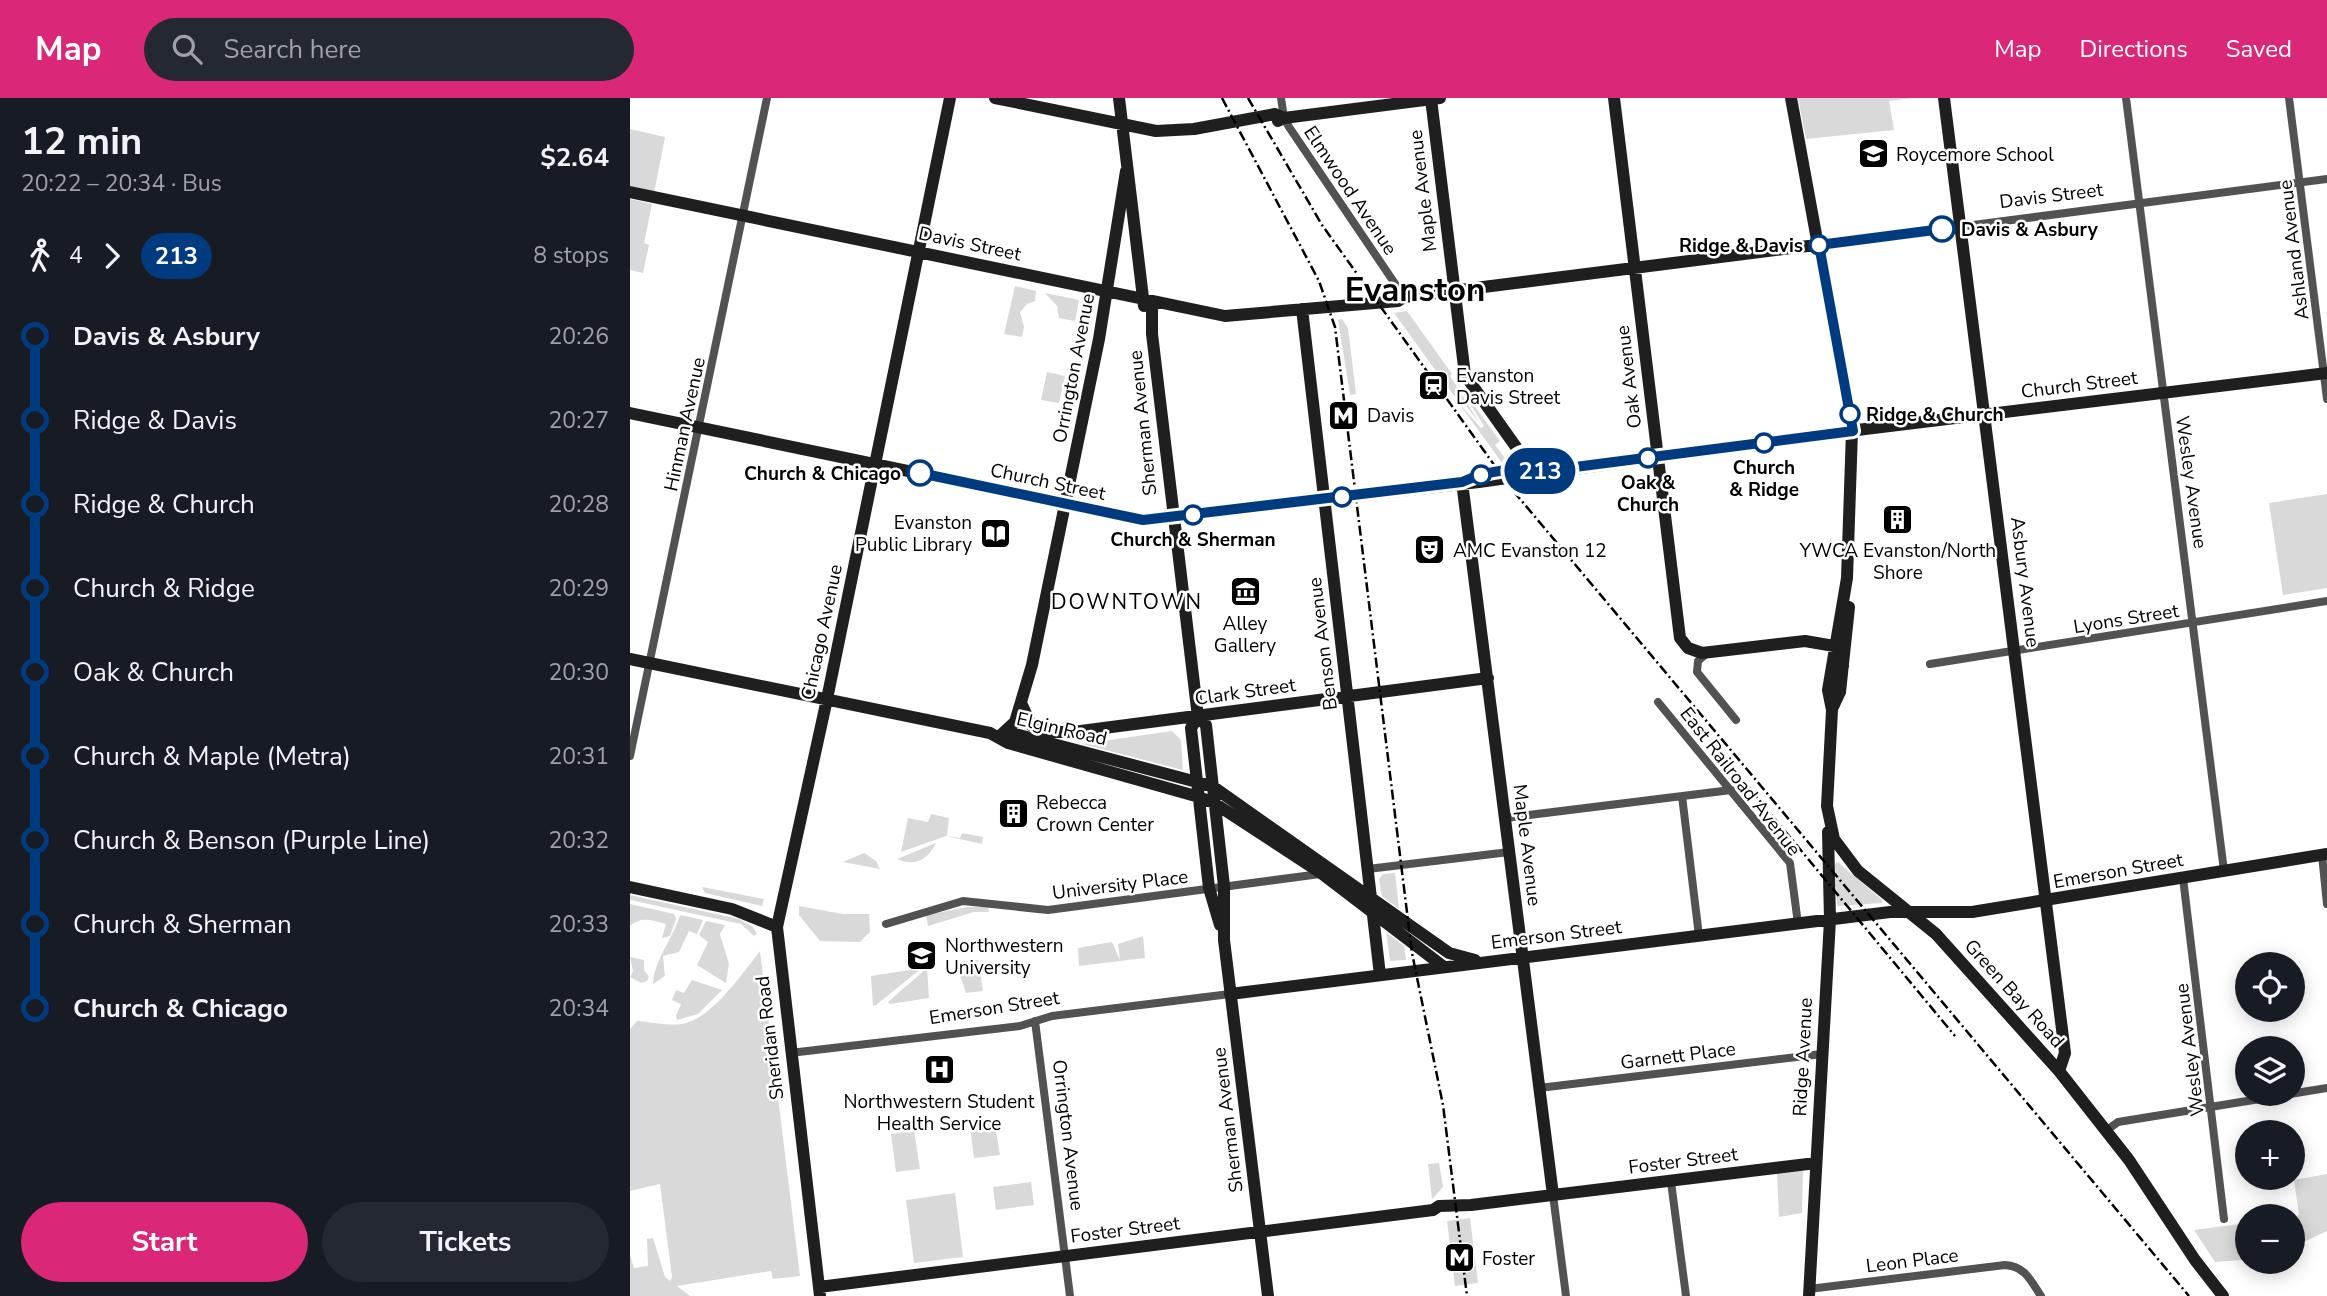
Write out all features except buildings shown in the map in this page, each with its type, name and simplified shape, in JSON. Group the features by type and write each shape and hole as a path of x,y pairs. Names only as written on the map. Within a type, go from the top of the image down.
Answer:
{"street":[{"name":"Hinman Avenue","path":"630,756 767,98"},
{"name":"Chicago Avenue","path":"776,927 827,699 950,98"},
{"path":"995,98 1171,132 1238,123 1244,118 1275,114 1284,118 1434,98"},
{"name":"Sherman Avenue","path":"1119,98 1126,171 1152,334 1194,693 1198,717 1206,725 1224,886 1224,940 1268,1296"},
{"name":"Elmwood Avenue","path":"1281,98 1284,118 1404,297"},
{"name":"Maple Avenue","path":"1434,98 1465,375 1521,454 1527,469"},
{"name":"Oak Avenue","path":"1614,98 1680,638 1688,648 1708,653"},
{"path":"1791,98 1853,431 1847,578 1849,602 1840,692 1832,710"},
{"name":"Asbury Avenue","path":"1944,98 1958,226 2016,652 2065,1053 2059,1071"},
{"name":"Wesley Avenue","path":"2126,98 2195,623 2224,871"},
{"name":"Ashland Avenue","path":"2289,98 2327,399"},
{"name":"Orrington Avenue","path":"1004,734 1016,722 1022,704 1066,505 1108,292 1126,171"},
{"name":"Davis Street","path":"630,192 1225,316 1398,301 1404,297 2327,179"},
{"name":"Benson Avenue","path":"1302,309 1380,975"},
{"name":"Church Street","path":"630,413 1143,520 1462,482 1517,478 1544,471 2325,373"},
{"name":"Church Street","path":"1462,482 1477,475 1527,469 1544,471"},
{"name":"Maple Avenue","path":"1462,482 1566,1296"},
{"path":"1832,710 1828,690 1847,578"},
{"name":"Lyons Street","path":"1930,664 2327,601"},
{"path":"1735,720 1696,672 1698,661 1708,653 1805,641 1834,646"},
{"path":"1834,646 1843,666"},
{"path":"630,659 1004,734"},
{"name":"Clark Street","path":"1022,704 1031,725 1063,733 1488,678"},
{"path":"1181,719 1189,710 1194,693"},
{"name":"East Railroad Avenue","path":"1658,702 1790,863 1798,924"},
{"name":"Green Bay Road","path":"1832,710 1826,782 1828,821 1843,855 1858,871 1936,934 2059,1071 2107,1130 2223,1296"},
{"name":"Sherman Avenue","path":"1198,717 1190,725 1209,888 1224,940"},
{"name":"Elgin Road","path":"1004,734 1212,786 1449,953 1482,962"},
{"name":"Elgin Road","path":"1004,734 1008,743 1214,803 1321,873 1444,967"},
{"path":"1505,818 1731,790"},
{"path":"1682,796 1699,936"},
{"name":"Ridge Avenue","path":"1809,1293 1830,920 1828,821"},
{"path":"1368,869 1509,852"},
{"path":"2324,855 2327,904"},
{"name":"Emerson Street","path":"790,1053 1026,1025 1035,1021 1230,994 1890,912 1947,914 2046,901 2324,855"},
{"name":"University Place","path":"886,923 963,901 1048,910 1321,873"},
{"name":"Wesley Avenue","path":"2183,878 2224,1219"},
{"path":"630,887 732,909 776,927"},
{"name":"Sheridan Road","path":"776,927 819,1291"},
{"name":"Orrington Avenue","path":"1035,1021 1070,1296"},
{"name":"Garnett Place","path":"1539,1088 1822,1054"},
{"path":"2107,1130 2119,1122 2327,1088"},
{"name":"Foster Street","path":"819,1291 1065,1256 1435,1210 1439,1206 1471,1205 1816,1163"},
{"path":"1671,1181 1686,1296"},
{"name":"Leon Place","path":"1809,1293 1998,1265 2019,1267 2041,1296"}],"shaded area":[{"path":"1798,98 1913,98 1889,101 1894,130 1806,139"},
{"path":"630,129 665,137 654,193 630,188"},
{"path":"630,199 652,204 644,243 649,245 643,273 630,270"},
{"path":"1015,286 1036,291 1035,301 1027,304 1020,312 1024,327 1022,337 1004,334"},
{"path":"1045,293 1079,300 1075,321 1059,318 1057,306"},
{"path":"1407,311 1452,374 1450,376 1481,425 1460,398 1457,400 1394,313"},
{"path":"1342,319 1348,328 1356,394 1350,395 1338,320"},
{"path":"1047,372 1065,376 1059,403 1041,400"},
{"path":"1454,378 1500,441 1495,445 1508,462 1502,463 1458,402 1481,428 1484,426"},
{"path":"2327,494 2327,588 2283,595 2269,503"},
{"path":"1172,731 1181,740 1183,770 1082,744"},
{"path":"931,814 949,818 947,836 960,838 962,833 983,837 982,844 946,836 901,852 908,818 928,822"},
{"path":"936,843 925,858 915,862 897,859"},
{"path":"864,853 876,861 880,869 843,862"},
{"path":"1838,862 1882,900 1882,903 1837,906 1835,864"},
{"path":"1395,873 1399,909 1382,896 1379,879 1383,874"},
{"path":"702,887 764,899 762,906 705,893"},
{"path":"630,895 739,919 753,927 757,934 754,936 741,924 630,900"},
{"path":"630,904 674,914 676,919 670,936 662,938 666,924 656,921 643,920 630,926"},
{"path":"799,906 843,914 869,914 870,932 860,942 820,941 799,915"},
{"path":"967,907 988,907 989,912 974,912 928,926 926,915"},
{"path":"680,915 703,920 697,934 689,931 679,952 663,956 665,976 653,984 660,958"},
{"path":"706,921 725,925 720,934 729,964 726,983 697,965 708,942 699,935"},
{"path":"1386,932 1404,946 1406,960 1390,961"},
{"path":"1143,936 1145,958 1079,966 1078,948 1112,942 1120,960 1118,944"},
{"path":"760,951 800,1276 773,1279 771,1271 677,1286 690,1296 630,1296 630,1255 634,1268 648,1266 647,1239 653,1238 665,1277 670,1281 672,1277 660,1184 630,1191 630,1029 637,1021 674,1025 696,1019 727,993"},
{"path":"630,957 644,960 644,970 649,977 647,981 641,983 630,977 633,971"},
{"path":"978,960 983,991 966,993 956,963"},
{"path":"922,968 876,1005 873,1006 871,976"},
{"path":"927,968 929,998 890,1004 888,1002"},
{"path":"692,980 722,990 698,1014 677,1020 681,1004 672,1000 676,990 684,993"},
{"path":"995,1124 1000,1155 974,1158 970,1127"},
{"path":"914,1131 920,1169 896,1172 891,1134"},
{"path":"1439,1163 1443,1187 1432,1199 1428,1164"},
{"path":"1803,1170 1802,1213 1779,1217 1777,1173"},
{"path":"2327,1174 2327,1231 2305,1241 2305,1204 2297,1204 2295,1190 2305,1190 2305,1178"},
{"path":"1031,1182 1034,1205 996,1210 993,1187"},
{"path":"955,1193 963,1257 914,1263 906,1200"},
{"path":"1470,1218 1478,1283 1455,1286 1447,1221"},
{"path":"2235,1225 2235,1261 2215,1262 2194,1230"}],"railway":[{"path":"1222,98 1319,281 1335,327 1412,953 1443,1105 1467,1296"},
{"path":"1248,98 1322,225 1510,487 2189,1296"},
{"path":"1711,742 1955,1036"}],"bus line":[{"name":"213","path":"920,473 1143,520 1462,482 1477,475 1527,469 1544,471 1853,431 1819,245 1942,229"}],"place":[{"name":"Roycemore School","path":"1873,154"},
{"name":"Davis & Asbury","path":"1942,229"},
{"name":"Ridge & Davis","path":"1819,245"},
{"name":"Evanston Davis Street","path":"1433,386"},
{"name":"Ridge & Church","path":"1850,414"},
{"name":"Davis","path":"1344,415"},
{"name":"Church & Ridge","path":"1764,443"},
{"name":"Oak & Church","path":"1648,458"},
{"name":"Church & Chicago","path":"920,473"},
{"name":"Church & Sherman","path":"1193,515"},
{"name":"YWCA Evanston/North Shore","path":"1898,519"},
{"name":"Evanston Public Library","path":"995,533"},
{"name":"AMC Evanston 12","path":"1430,550"},
{"name":"Alley Gallery","path":"1245,592"},
{"name":"Rebecca Crown Center","path":"1013,813"},
{"name":"Northwestern University","path":"922,956"},
{"name":"Northwestern Student Health Service","path":"939,1070"},
{"name":"Foster","path":"1459,1258"}],"district":[{"name":"Evanston","path":"1415,289"},
{"name":"DOWNTOWN","path":"1127,602"}]}
